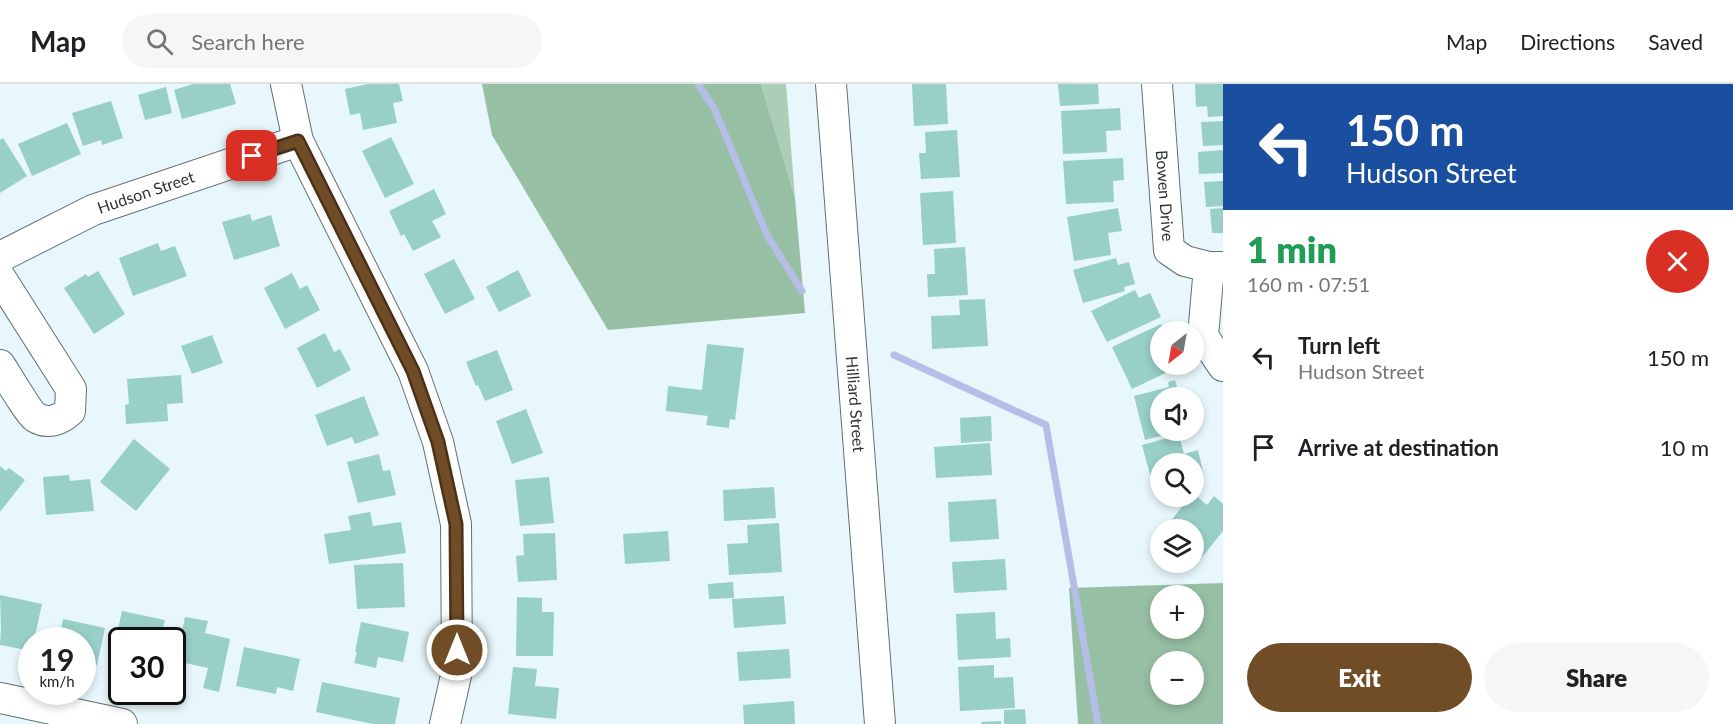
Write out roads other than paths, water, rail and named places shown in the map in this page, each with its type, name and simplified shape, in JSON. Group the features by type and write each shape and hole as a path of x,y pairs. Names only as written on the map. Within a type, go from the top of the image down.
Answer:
{"street":[{"path":"286,84 298,141 413,371 438,442 456,524 457,671 445,724"},
{"name":"Hilliard Street","path":"831,84 880,724"},
{"name":"Bowen Drive","path":"1157,84 1168,250 1185,261 1216,267"},
{"name":"Hudson Street","path":"0,257 93,210 298,141"},
{"path":"1216,267 1203,336 1223,366"},
{"path":"0,277 71,388 70,411 61,419 51,422 34,417 0,365"},
{"path":"0,698 122,724"}],"waterway":[{"path":"698,84 715,110 767,235 802,291"},
{"path":"894,355 1046,425 1098,724"}]}
